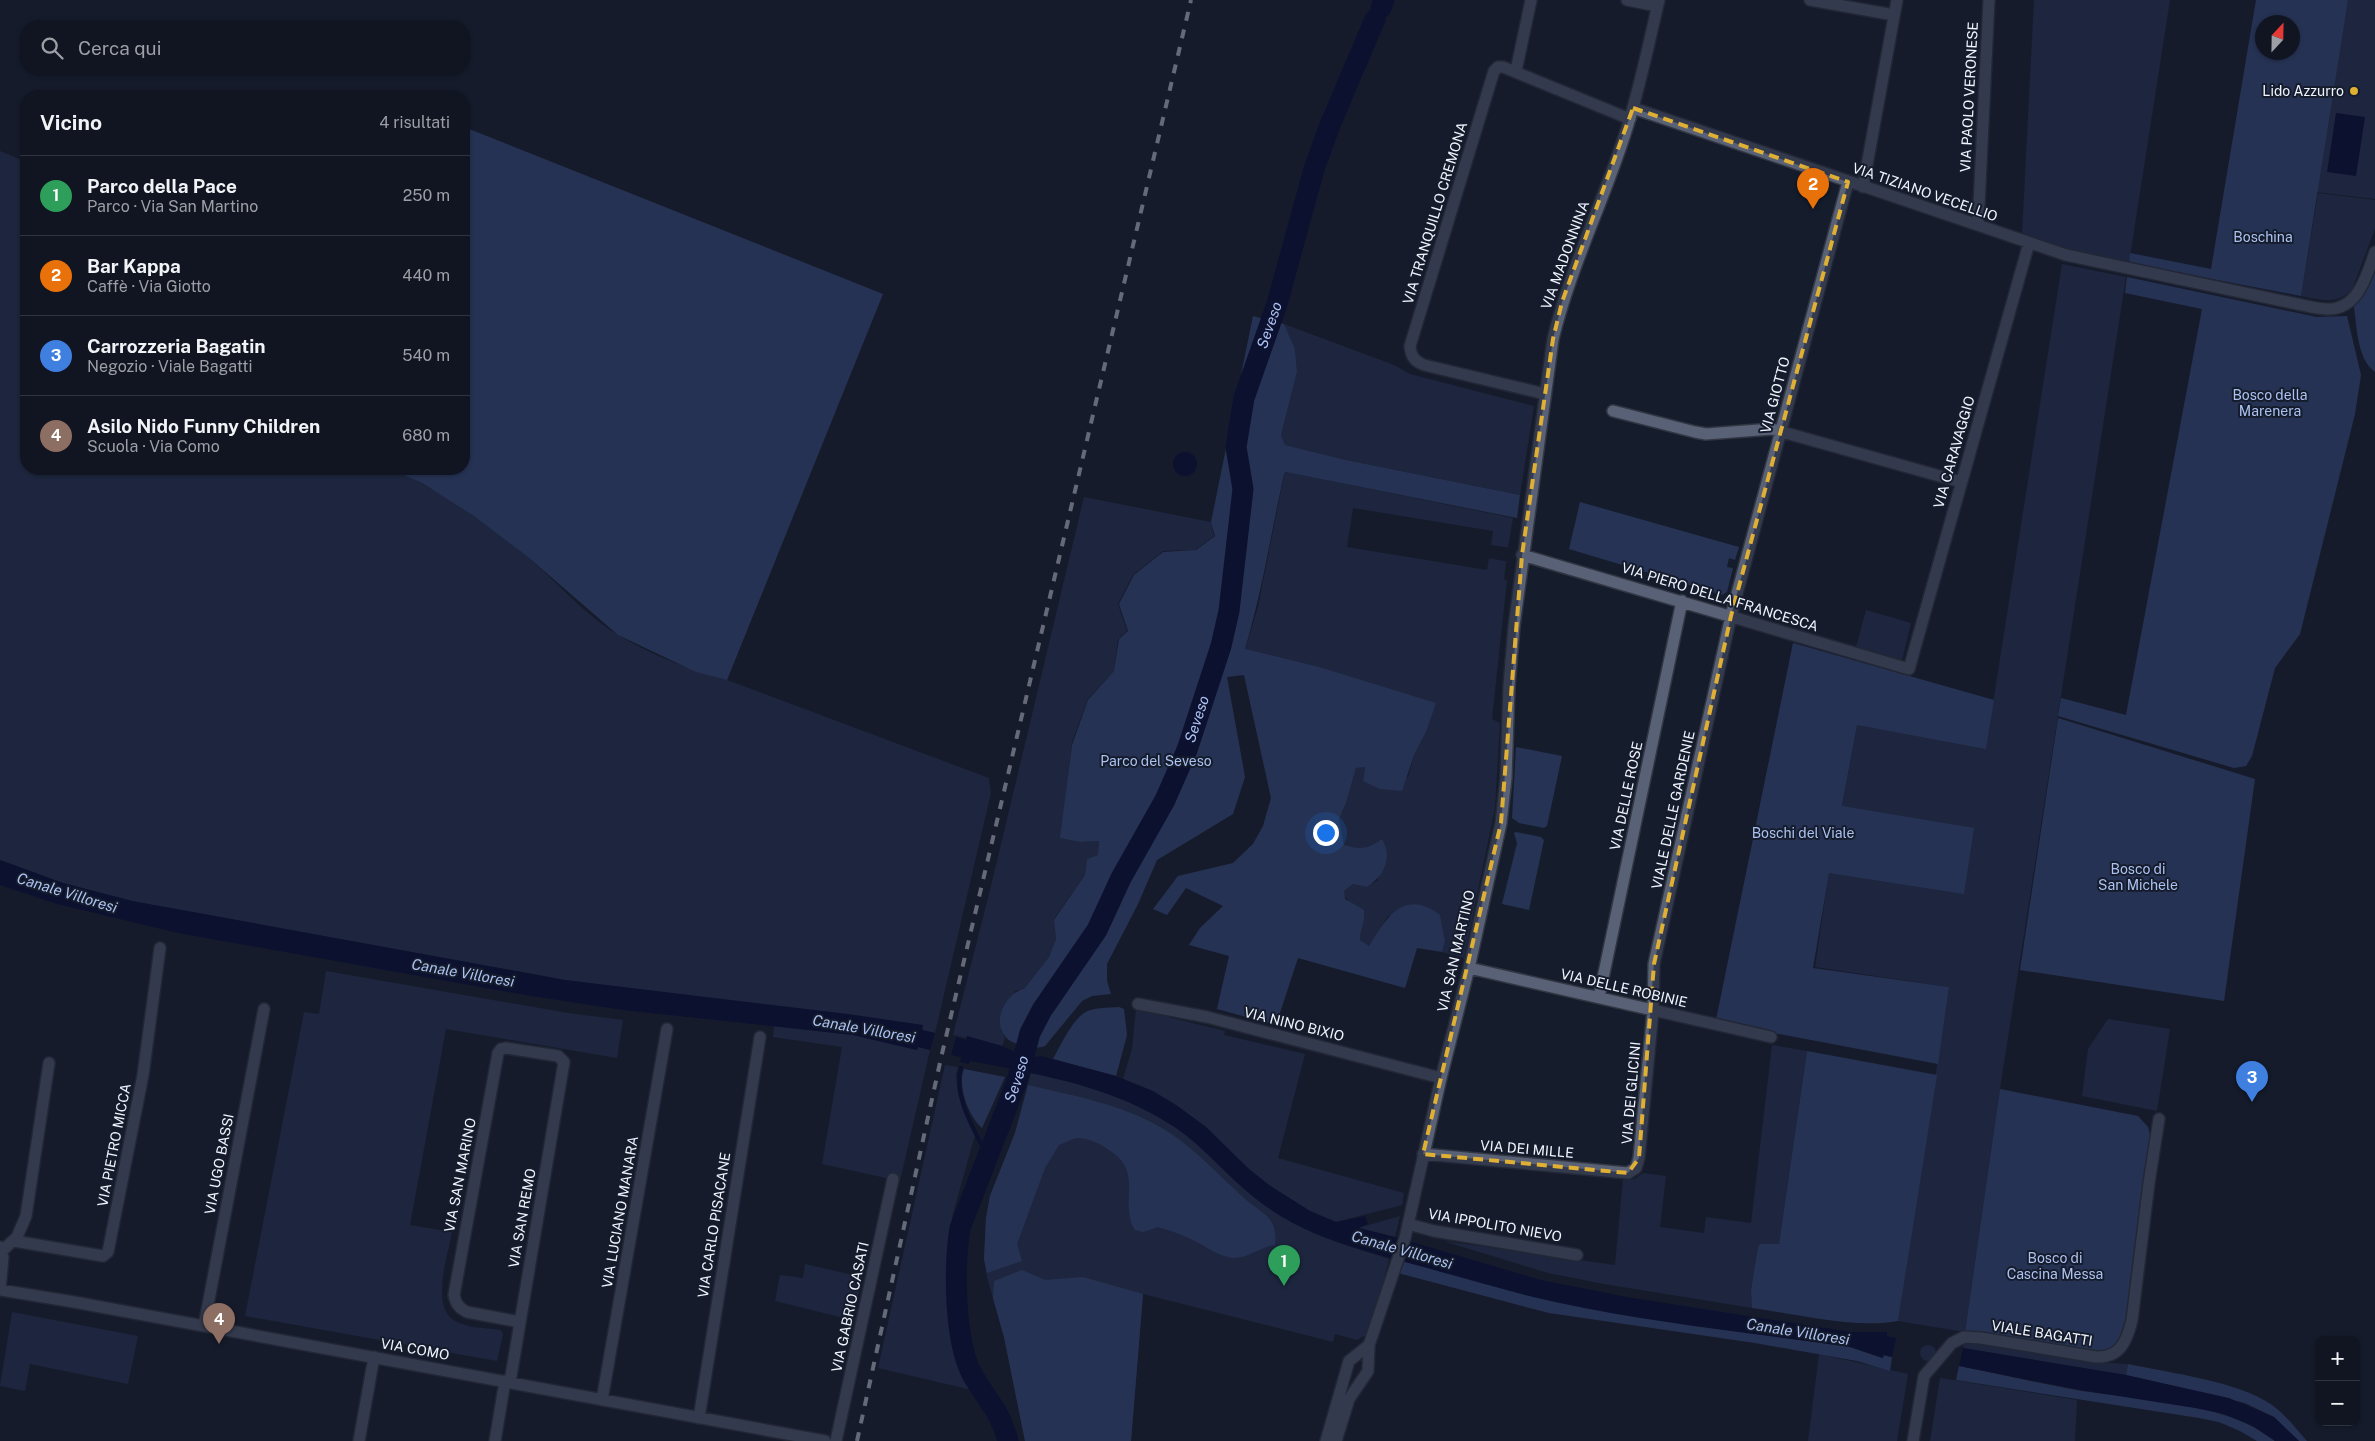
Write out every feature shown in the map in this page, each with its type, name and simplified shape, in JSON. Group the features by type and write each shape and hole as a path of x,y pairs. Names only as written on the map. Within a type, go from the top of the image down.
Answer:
{"street":[{"path":"1516,71 1531,0"},
{"path":"1627,0 1658,3"},
{"path":"1810,0 1894,15"},
{"path":"1864,187 1898,0"},
{"name":"VIA PAOLO VERONESE","path":"1978,225 1989,0"},
{"name":"VIA MADONNINA","path":"1522,556 1553,339 1562,302 1632,114 1658,3"},
{"name":"VIA TIZIANO VECELLIO","path":"1498,67 1516,71 1632,114 1864,187 2029,244 2066,255 2124,268 2328,309 2343,305 2355,297 2364,283 2375,252"},
{"name":"VIA TRANQUILLO CREMONA","path":"1498,67 1494,71 1410,346 1414,359 1424,365 1545,394"},
{"name":"VIA GIOTTO","path":"1731,616 1848,182"},
{"name":"VIA CARAVAGGIO","path":"1910,669 2029,244"},
{"path":"1613,411 1695,432 1732,432 1764,428 1780,431 1961,482"},
{"name":"VIA PIERO DELLA FRANCESCA","path":"1522,556 1682,601 1910,669"},
{"name":"VIA SAN MARTINO","path":"1336,1441 1349,1399 1368,1371 1370,1345 1405,1238 1441,1078 1469,968 1504,801 1508,686 1522,556"},
{"name":"VIA DELLE ROSE","path":"1599,997 1682,601"},
{"name":"VIALE DELLE GARDENIE","path":"1654,1012 1654,964 1731,616"},
{"name":"VIA PIETRO MICCA","path":"14,1241 102,1256 108,1252 143,1074 160,948"},
{"name":"VIA DELLE ROBINIE","path":"1469,968 1599,997 1654,1012 1771,1037"},
{"name":"VIA NINO BIXIO","path":"1138,1004 1224,1022 1441,1078"},
{"name":"VIA UGO BASSI","path":"204,1326 264,1009"},
{"name":"VIA DEI GLICINI","path":"1628,1173 1636,1168 1639,1158 1654,1012"},
{"name":"VIA LUCIANO MANARA","path":"602,1400 667,1029"},
{"name":"VIA CARLO PISACANE","path":"699,1418 760,1037"},
{"name":"VIA SAN MARINO","path":"520,1322 476,1314 460,1308 455,1302 455,1286 498,1053 506,1048 563,1059"},
{"name":"VIA SAN REMO","path":"495,1441 520,1322 564,1064 563,1059"},
{"path":"1,1249 14,1241 22,1229 26,1216 49,1063"},
{"name":"VIALE BAGATTI","path":"1913,1441 1924,1376 1946,1348 1958,1339 1964,1337 1981,1338 2096,1357 2112,1355 2120,1350 2129,1332 2132,1320 2148,1183 2159,1118"},
{"name":"VIA DEI MILLE","path":"1424,1154 1628,1173"},
{"name":"VIA GABRIO CASATI","path":"836,1441 893,1179"},
{"name":"VIA IPPOLITO NIEVO","path":"1408,1224 1434,1231 1577,1255"},
{"name":"VIA COMO","path":"1,1249 3,1266 0,1289 825,1441"},
{"path":"1326,1441 1349,1361 1370,1345"},
{"path":"359,1441 374,1357"}],"highlighted area":[{"path":"1633,108 1848,182 1731,616 1654,964 1639,1158 1628,1173 1423,1154 1501,823 1522,555 1553,339 1562,302"}],"shaded area":[{"path":"2034,0 2170,0 2129,263 2064,249 2022,234"},
{"name":"Lido Azzurro","path":"2348,0 2375,0 2375,199 2316,192"},
{"path":"0,151 20,159 20,475 406,475 449,499 498,533 529,558 594,618 618,635 685,667 727,680 989,778 991,793 935,1033 922,1030 923,1026 565,980 132,901 63,883 0,860"},
{"path":"2318,193 2375,200 2375,229 2352,290 2334,300 2301,296"},
{"path":"2062,264 2126,277 2000,1089 1965,1332 1898,1321 1949,987 1815,967 1829,872 1974,829 1842,807 1857,725 1986,748"},
{"path":"1284,324 1394,365 1410,374 1534,406 1520,495 1351,461 1285,445 1281,435 1297,372 1295,349"},
{"path":"1287,472 1513,518 1508,547 1512,548 1491,545 1493,531 1353,508 1347,547 1487,570 1489,558 1509,562 1506,562 1504,580 1507,580 1492,719 1500,723 1495,808 1464,958 1442,952 1445,941 1440,915 1388,916 1369,946 1360,940 1364,910 1353,905 1343,895 1344,891 1353,884 1367,887 1378,880 1369,849 1357,849 1344,845 1339,819 1346,803 1356,768 1365,767 1363,781 1408,777 1414,755 1426,732 1245,650 1258,607 1284,475"},
{"path":"1084,497 1211,522 1214,536 1195,550 1163,551 1133,575 1118,604 1127,631 1118,639 1114,671 1088,699 1072,742 1061,838 1080,842 1099,841 1098,855 1087,859 1085,875 1054,919 1056,939 1049,957 1024,989 1015,991 1001,1030 1005,1038 1002,1046 953,1035 991,886"},
{"path":"1580,502 1739,547 1735,560 1729,558 1727,567 1733,568 1727,592 1722,595 1569,549"},
{"path":"1866,610 1911,623 1902,660 1856,647"},
{"path":"1516,747 1562,756 1547,826 1544,828 1519,823 1512,818"},
{"path":"1514,833 1541,837 1544,840 1529,910 1502,904 1517,843"},
{"path":"326,971 568,1013 623,1020 617,1058 446,1029 410,1225 452,1232 443,1280 443,1304 448,1314 455,1321 465,1325 501,1330 503,1334 497,1361 245,1316 304,1012 319,1014"},
{"path":"1136,1009 1225,1031 1224,1035 1305,1054 1278,1158 1404,1193 1402,1205 1336,1222 1310,1211 1269,1185 1247,1168 1206,1127 1176,1105 1152,1091 1123,1079 1132,1049"},
{"path":"2108,1019 2170,1029 2157,1111 2082,1096 2088,1049"},
{"path":"774,1026 853,1035 917,1050 918,1047 930,1050 900,1181 822,1164 842,1047 773,1037"},
{"path":"1772,1045 1807,1051 1779,1244 1760,1244 1758,1247 1751,1290 1752,1308 1548,1273 1443,1241 1615,1265 1623,1179 1635,1179 1643,1173 1666,1176 1660,1227 1704,1233 1706,1217 1751,1223"},
{"path":"945,1065 958,1067 956,1074 958,1093 975,1135 952,1217 950,1281 960,1355 972,1390 878,1368"},
{"path":"1031,1073 1096,1089 1137,1105 1175,1127 1264,1204 1290,1221 1326,1238 1389,1259 1378,1304 1366,1335 1357,1340 1335,1334 1333,1342 1143,1294 1131,1441 1025,1441 1004,1337 987,1277 984,1259 986,1218 990,1196 1015,1133"},
{"path":"1400,1216 1395,1237 1358,1228"},
{"path":"805,1264 862,1277 852,1320 775,1301 780,1275 803,1278"},
{"path":"12,1312 138,1336 128,1384 30,1364 25,1391 0,1386"},
{"path":"1969,1342 2094,1362 2128,1364 2126,1375 1963,1348 1964,1343"},
{"path":"1928,1345 1936,1353 1928,1361 1920,1353"},
{"path":"1819,1354 1908,1374 1897,1441 1808,1441"},
{"path":"1940,1378 2077,1400 2075,1441 1930,1441"}],"green space":[{"name":"Boschina","path":"2256,0 2348,0 2301,296 2129,263 2130,253 2211,269"},
{"path":"470,129 883,294 727,680 696,672 618,635 528,557 474,516 422,483 404,475 470,475"},
{"path":"2375,266 2375,372 2369,366 2361,351 2354,307 2364,293"},
{"name":"Bosco della Marenera","path":"2127,277 2317,317 2347,316 2361,375 2355,414 2300,634 2275,668 2252,756 2246,766 2234,768 2058,716 2061,698 2126,715 2202,309 2125,293"},
{"name":"Parco del Seveso","path":"1253,316 1284,324 1295,349 1297,372 1281,435 1285,445 1346,460 1520,495 1517,518 1286,472 1245,649 1319,667 1436,703 1426,732 1414,755 1402,791 1380,789 1363,781 1365,767 1356,768 1346,803 1339,819 1344,845 1364,848 1382,839 1387,853 1385,866 1373,883 1367,887 1353,884 1344,891 1345,899 1364,910 1360,940 1369,946 1390,916 1406,905 1416,904 1427,907 1440,915 1445,941 1442,952 1417,948 1405,988 1298,958 1276,1025 1217,1009 1229,956 1189,945 1200,928 1223,906 1186,888 1167,915 1153,909 1178,876 1233,863 1253,844 1263,826 1271,798 1244,675 1227,677 1245,777 1233,814 1157,860 1138,904 1107,964 1107,981 1111,994 1092,996 1082,1001 1045,1046 1033,1047 1017,1044 1007,1038 1001,1030 1000,1022 1003,1008 1012,996 1024,989 1049,957 1056,939 1054,920 1085,875 1087,859 1098,855 1099,841 1080,842 1060,838 1072,745 1088,700 1114,671 1119,639 1128,631 1119,604 1134,575 1163,552 1196,550 1215,536 1211,522"},
{"name":"Boschi del Viale","path":"1793,643 1994,700 1986,749 1857,725 1842,806 1974,828 1964,894 1829,873 1813,968 1949,987 1938,1064 1716,1020"},
{"name":"Bosco di San Michele","path":"2058,718 2255,779 2224,1001 2020,970"},
{"path":"1119,1007 1124,1009 1127,1035 1116,1076 1053,1059 1071,1028 1084,1013 1096,1009"},
{"path":"1807,1051 1937,1075 1898,1321 1881,1323 1845,1322 1752,1308 1751,1290 1758,1247 1760,1244 1779,1244"},
{"path":"964,1069 1005,1077 982,1128 973,1117 963,1092 962,1076"},
{"path":"1028,1085 1114,1107 1146,1120 1173,1135 1244,1198 1263,1212 1274,1228 1275,1245 1239,1258 1234,1258 1223,1255 1187,1237 1158,1227 1143,1232 1135,1230 1129,1214 1128,1174 1122,1161 1111,1151 1097,1143 1077,1138 1059,1145 1045,1168 1017,1244 1022,1261 987,1273 984,1259 986,1218 990,1196 1015,1133"},
{"name":"Bosco di Cascina Messa","path":"2000,1089 2138,1116 2148,1127 2151,1139 2128,1320 2118,1341 2105,1352 2099,1354 1965,1332"},
{"path":"1403,1261 1619,1314 1850,1347 1882,1358 1883,1355 1892,1357 1890,1371 1857,1361 1755,1343 1549,1313 1398,1273"},
{"path":"1022,1270 1045,1280 1083,1277 1143,1294 1131,1441 1025,1441 1004,1337 993,1298 994,1281"},
{"path":"2128,1364 2203,1379 2258,1397 2281,1413 2307,1441 2299,1441 2274,1417 2245,1403 2126,1375"},
{"path":"1959,1366 2082,1391 2157,1400 2209,1410 2255,1428 2275,1441 2257,1441 2219,1422 2199,1418 1956,1380"}],"water":[{"path":"2336,113 2365,117 2356,176 2327,172"},
{"path":"1185,452 1194,455 1197,464 1194,473 1185,476 1176,473 1173,464 1176,455"},
{"name":"Canale Villoresi","path":"0,860 63,883 132,901 565,980 848,1014 923,1025 922,1030 935,1033 930,1050 918,1047 917,1050 853,1035 623,1010 531,996 178,933 57,904 0,885"},
{"path":"967,1036 999,1045 1030,1057 1041,1056 1116,1076 1153,1091 1206,1127 1248,1168 1269,1185 1310,1211 1336,1222 1365,1216 1368,1224 1359,1228 1541,1280 1627,1297 1851,1332 1887,1332 1887,1336 1896,1338 1892,1357 1884,1355 1883,1358 1850,1347 1665,1322 1555,1302 1512,1292 1334,1241 1298,1226 1269,1209 1176,1128 1128,1102 1103,1092 1050,1077 970,1061 969,1064 960,1062 961,1057 951,1055 956,1037 966,1040"},
{"path":"1963,1348 2126,1375 2229,1398 2274,1417 2299,1441 2275,1441 2251,1425 2224,1414 2080,1390 1959,1366"}],"waterway":[{"name":"Seveso","path":"1381,8 1384,0"},
{"name":"Seveso","path":"1008,1441 997,1414 972,1374 966,1360 959,1323 956,1282 960,1228 1017,1081 1030,1033 1042,1010 1097,930 1121,878 1165,800 1187,750 1221,646 1229,611 1243,489 1236,447 1244,398 1277,304 1314,169 1330,125 1375,19"},
{"path":"961,1068 959,1079 962,1102 987,1156"}],"railway":[{"path":"857,1441 941,1058 1191,0"}],"place":[{"name":"Lido Azzurro","path":"2354,91"},
{"name":"Bar Kappa","path":"1813,209"},
{"name":"Carrozzeria Bagatin","path":"2252,1102"},
{"name":"Parco della Pace","path":"1284,1286"},
{"name":"Asilo Nido Funny Children","path":"219,1344"}]}
